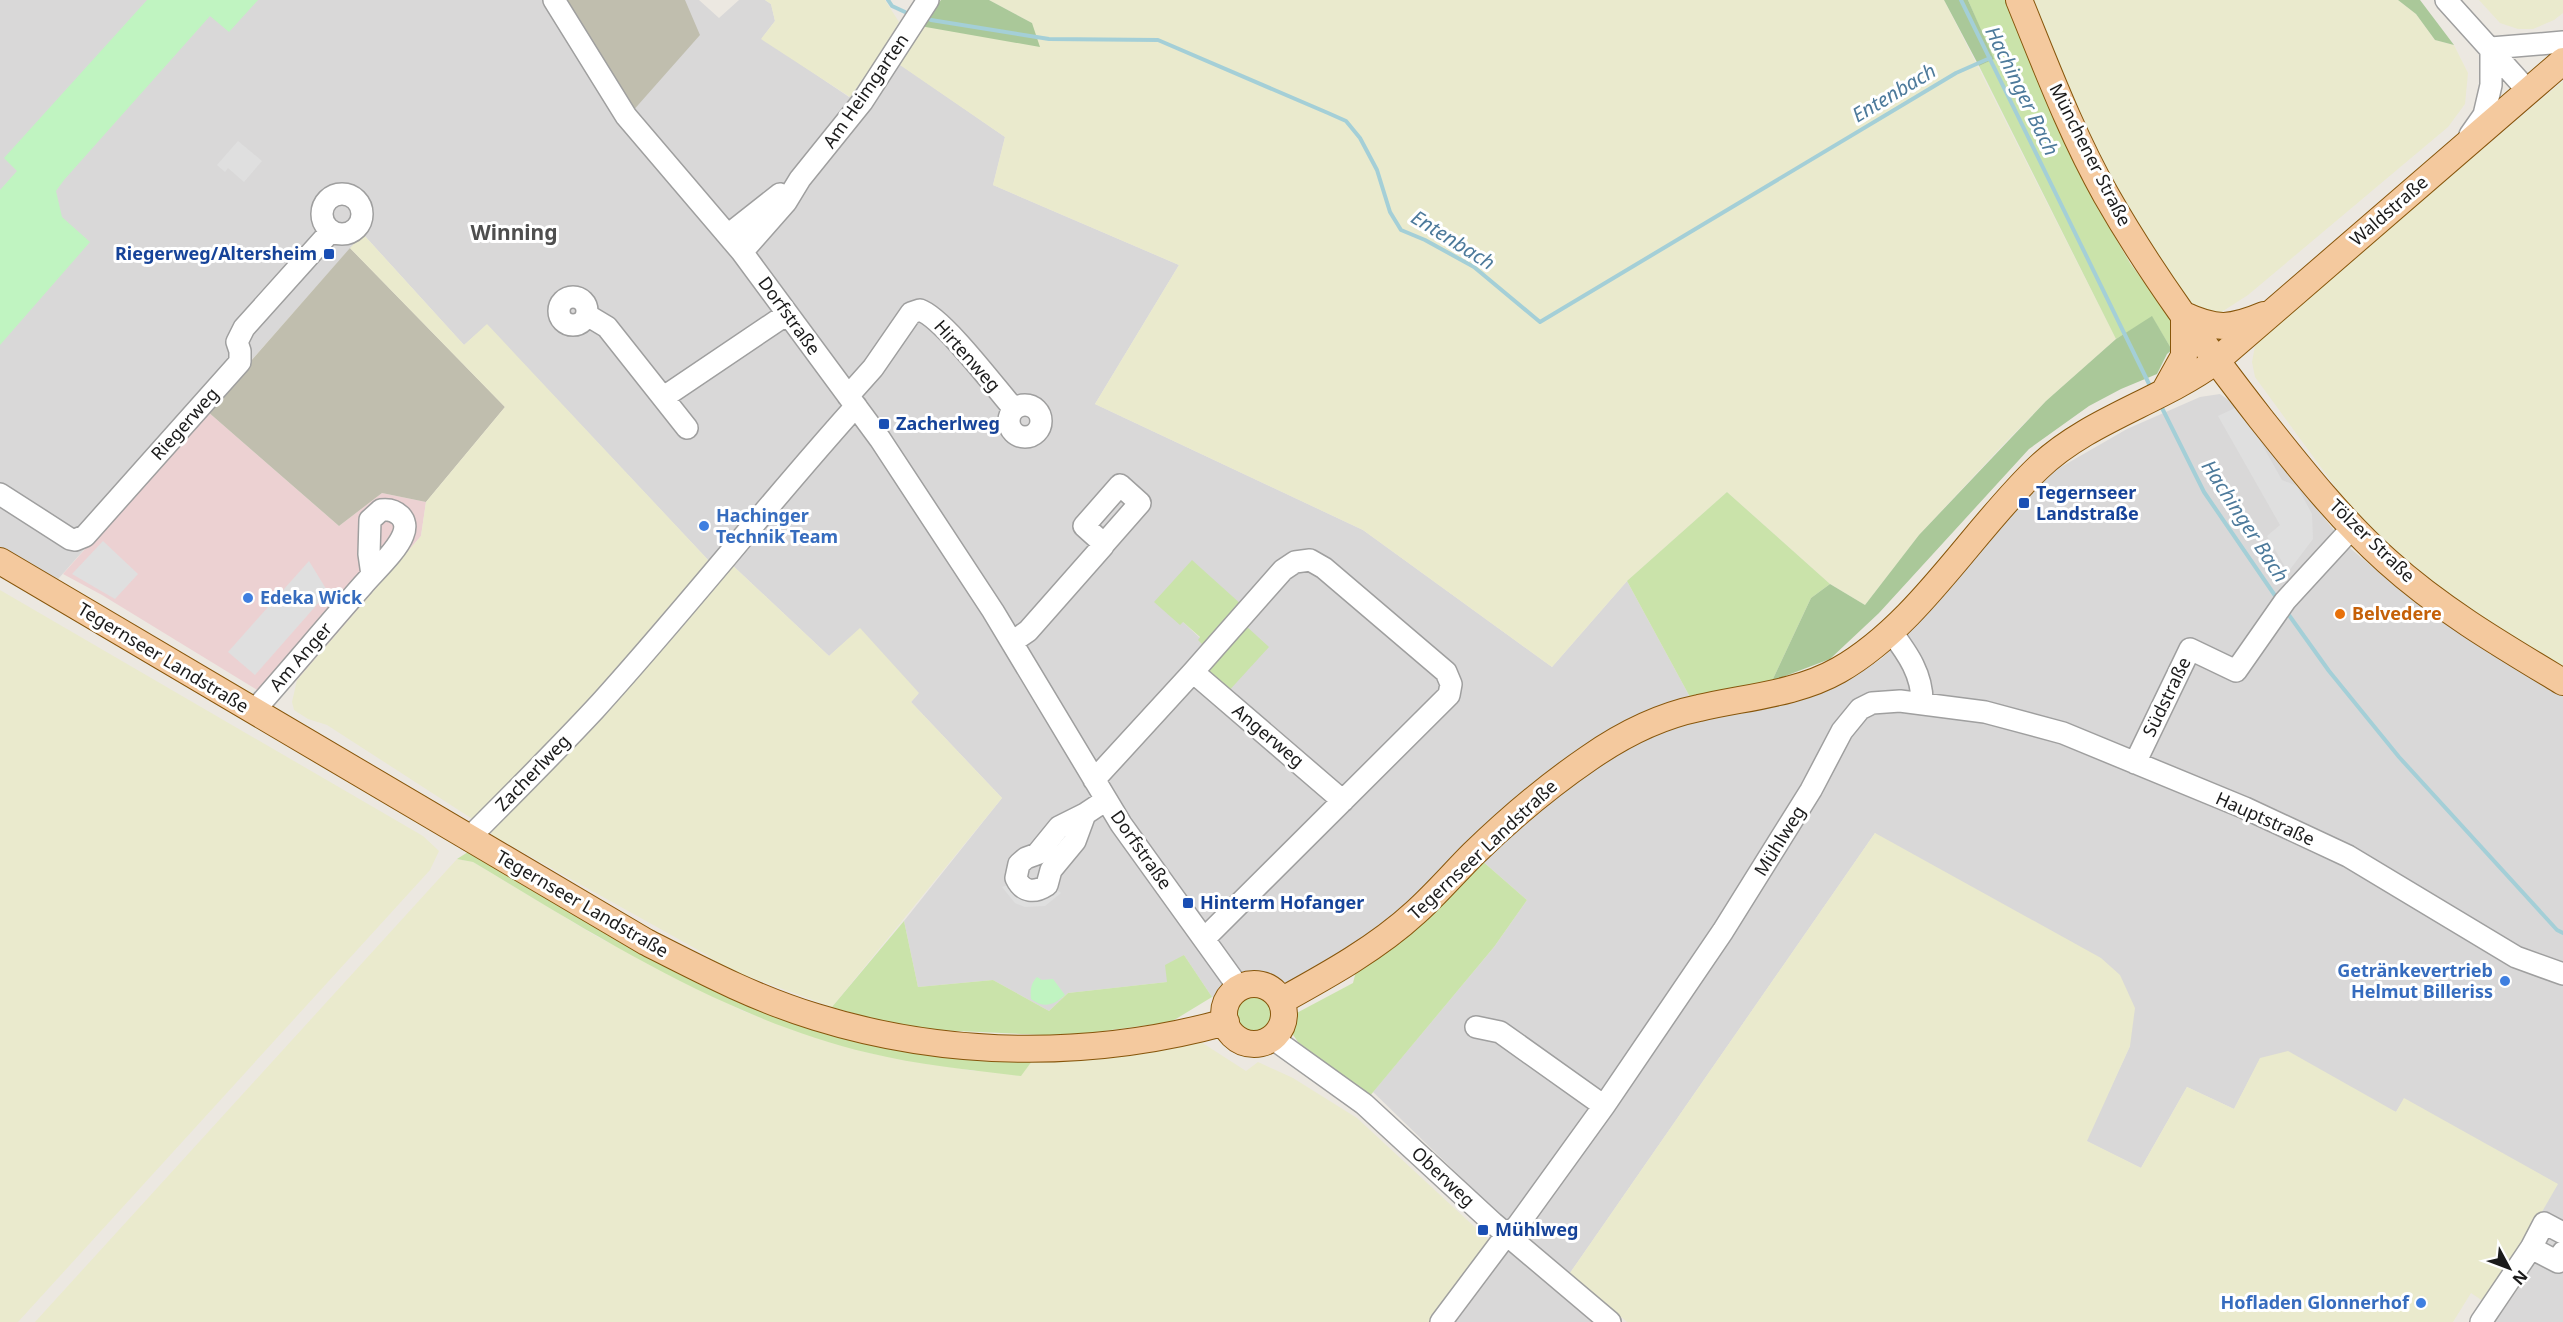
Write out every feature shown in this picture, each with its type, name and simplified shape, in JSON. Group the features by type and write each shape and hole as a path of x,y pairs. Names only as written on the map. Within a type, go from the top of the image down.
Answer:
{"main road":[{"name":"Münchener Straße","path":"2019,0 2074,131 2105,194 2140,252 2216,361"},
{"name":"Waldstraße","path":"2216,361 2563,61"},
{"path":"2162,394 2184,356 2184,315 2206,325 2220,327 2250,321 2275,310"},
{"path":"2239,391 2239,363 2250,340 2275,310"},
{"name":"Tölzer Straße","path":"2216,361 2302,472 2388,562 2457,616 2563,682"},
{"name":"Tegernseer Landstraße","path":"1281,1001 1359,955 1397,928 1516,815 1591,756 1636,730 1670,716 1809,683 1838,670 1890,630 2038,468 2082,434 2162,394 2216,361"},
{"name":"Tegernseer Landstraße","path":"0,561 468,839 646,942 721,981 817,1017 875,1032 962,1045 1066,1048 1142,1041 1226,1022"},
{"path":"1255,984 1263,985 1277,994 1281,1001 1284,1017 1282,1026 1272,1038 1263,1042 1244,1042 1230,1030 1226,1022 1227,1003 1239,988 1255,984"}],"street":[{"name":"Dorfstraße","path":"554,0 626,117 742,252 908,480 1012,642 1106,800 1239,988"},
{"path":"2446,0 2528,91"},
{"name":"Am Heimgarten","path":"742,252 786,202 800,179 862,102 897,50 923,2"},
{"path":"2491,48 2563,42"},
{"path":"2459,151 2484,116 2491,85 2491,48"},
{"name":"Am Heimgarten","path":"728,235 800,179"},
{"name":"Riegerweg","path":"0,494 70,539 75,540 85,536 240,362 237,342 244,327 331,231"},
{"name":"Hirtenweg","path":"852,401 911,313 920,310 929,313 943,326 1014,409"},
{"path":"664,397 787,314"},
{"path":"587,315 607,327 687,428"},
{"name":"Zacherlweg","path":"468,839 595,709 716,569 852,401"},
{"name":"Südstraße","path":"2135,763 2190,649 2236,671 2282,605 2353,527"},
{"path":"1012,642 1028,631 1104,544"},
{"path":"1094,780 1283,570 1295,562 1310,560 1324,568 1446,672 1451,684 1449,695 1204,939"},
{"name":"Am Anger","path":"253,712 372,575"},
{"path":"1890,630 1911,659 1922,688 1922,704"},
{"name":"Angerweg","path":"1193,672 1343,801"},
{"name":"Mühlweg","path":"1440,1322 1518,1225 1604,1106 1746,895 1811,790 1842,731 1853,716 1860,709 1872,703 1900,701 1949,708"},
{"name":"Hauptstraße","path":"1949,708 1985,712 2038,725 2245,808 2348,856 2516,957 2563,974"},
{"name":"Dorfstraße","path":"1085,814 1106,800"},
{"path":"1476,1027 1500,1032 1604,1106"},
{"name":"Oberweg","path":"1272,1038 1364,1104 1508,1235 1610,1322"},
{"path":"2481,1322 2544,1223 2563,1233"},
{"path":"2530,1248 2558,1262 2563,1252"}],"shaded area":[{"path":"0,0 699,0 719,18 739,0 765,0 771,4 775,21 762,38 849,97 882,52 1005,137 993,185 1179,265 1095,404 1363,530 1552,667 1627,581 1690,697 1618,729 1394,920 1292,982 1279,982 1250,973 1220,996 1212,997 1184,955 1167,982 1068,993 1049,1011 993,980 918,987 904,921 1002,798 911,702 918,694 860,629 829,656 729,562 710,562 487,325 464,345 363,234 52,586 0,549","holes":["1242,605 1200,638 1183,622"]},
{"path":"559,0 685,0 700,35 631,113"},
{"path":"238,141 262,161 244,182 228,168 225,172 217,165"},
{"path":"350,248 505,407 426,502 382,493 339,526 207,411"},
{"path":"2220,394 2234,404 2344,543 2414,602 2491,655 2502,636 2563,672 2563,1322 2495,1322 2523,1282 2508,1271 2557,1184 2404,1099 2396,1112 2260,1059 2234,1109 2187,1087 2141,1168 2086,1141 2130,1046 1875,833 1570,1273 1503,1218 1373,1092 1494,947 1527,900 1480,859 1557,793 1615,754 1671,729 1838,684 1855,676 1881,659 1914,628 2047,475 2127,429 2200,397"},
{"path":"2235,408 2260,441 2282,480 2297,486 2312,514 2313,539 2288,572 2267,536 2280,525 2218,416"},
{"path":"207,411 339,526 382,493 426,502 421,536 297,680 280,694 267,696 102,595 63,574"},
{"path":"103,541 138,574 115,599 72,574"},
{"path":"309,561 328,592 255,675 228,652"},
{"path":"1011,884 1052,886 1061,893 1045,906 1025,907 1015,903 1002,887"},
{"path":"1507,1243 1601,1322 1435,1322"}],"green space":[{"path":"147,0 258,0 229,32 210,16 64,180 56,191 62,217 90,242 0,345 0,190 17,171 4,158"},
{"path":"765,0 885,0 899,22 882,52 850,97 761,39 775,21 771,4"},
{"path":"941,0 989,0 1032,23 1040,47 920,26"},
{"path":"989,0 1944,0 2116,339 2046,401 2001,447 1919,535 1865,605 1830,584 1727,492 1627,581 1552,667 1363,530 1095,404 1179,265 993,185 1005,137 897,63 920,26 1032,23"},
{"path":"1944,0 1968,0 1994,59 1979,66"},
{"path":"1968,0 2007,0 2064,139 2094,201 2130,263 2171,319 2172,350 2152,317 2116,339 1979,66 1993,59"},
{"path":"2029,0 2398,0 2416,14 2435,40 2454,45 2468,73 2465,104 2448,127 2248,295 2220,313 2205,313 2190,303 2166,266 2149,249 2113,191"},
{"path":"2398,0 2420,0 2454,45 2435,40 2416,14"},
{"path":"2479,0 2563,0 2563,13 2554,20 2533,29 2518,29 2500,23"},
{"path":"2563,81 2563,672 2502,636 2396,557 2350,507 2255,377 2252,362 2255,346 2269,331"},
{"path":"363,234 464,345 487,324 710,562 590,704 474,820 327,725 308,719 294,710 292,702 297,680 421,536 426,502 505,407 350,248"},
{"path":"2152,316 2172,350 2167,354 2157,374 2089,406 2029,449 1879,613 1830,659 1772,681 1811,598 1830,584 1865,605 1919,535 2046,401 2116,339"},
{"path":"1727,492 1830,584 1811,598 1772,681 1690,697 1627,581"},
{"path":"1192,560 1242,605 1205,647 1198,640 1200,637 1183,622 1180,625 1154,602"},
{"path":"729,562 829,656 860,628 919,693 911,702 1002,798 832,1007 722,967 707,955 492,835 489,826"},
{"path":"0,590 423,836 439,851 430,870 18,1322 0,1322"},
{"path":"1245,625 1269,647 1226,694 1203,673"},
{"path":"1875,833 2101,958 2120,975 2135,1008 2130,1046 2087,1141 2141,1168 2187,1087 2234,1109 2260,1058 2288,1051 2396,1112 2404,1098 2558,1184 2508,1271 2486,1303 2471,1293 2453,1322 1627,1322 1570,1273"},
{"path":"468,852 732,993 1035,1057 1021,1076 906,1061 816,1038 764,1019 664,973 473,862 457,859"},
{"path":"457,859 473,862 596,936 743,1011 803,1033 869,1053 974,1071 1035,1057 1100,1058 1201,1042 1246,1071 1258,1062 1293,1078 1357,1118 1492,1243 1435,1322 35,1322"},
{"path":"1480,859 1527,900 1494,947 1369,1097 1298,1042 1289,1029 1291,1016 1353,983 1356,971"},
{"path":"904,921 918,987 993,980 1049,1011 1068,993 1167,982 1165,965 1184,955 1212,997 1171,1022 1066,1036 936,1030 880,1021 832,1007"},
{"path":"1037,977 1042,980 1053,979 1065,995 1049,1005 1040,1004 1031,999 1032,984"},
{"path":"1253,992 1268,999 1275,1014 1268,1029 1253,1036 1238,1029 1231,1014 1238,999"}],"waterway":[{"name":"Entenbach","path":"888,0 892,6 905,12"},
{"name":"Hachinger Bach","path":"1961,0 2152,390"},
{"name":"Entenbach","path":"931,20 1049,39 1158,40 1346,121 1360,138 1377,170 1390,212 1401,230 1425,240 1474,267 1540,322 1956,73 1990,58"},
{"name":"Hachinger Bach","path":"2160,404 2204,492 2278,600"},
{"name":"Hachinger Bach","path":"2286,611 2329,671 2399,757 2557,930 2563,933"}],"place":[{"name":"Riegerweg/Altersheim","path":"329,254"},
{"name":"Zacherlweg","path":"884,424"},
{"name":"Tegernseer Landstraße","path":"2024,503"},
{"name":"Hachinger Technik Team","path":"704,526"},
{"name":"Edeka Wick","path":"248,598"},
{"name":"Belvedere","path":"2340,614"},
{"name":"Hinterm Hofanger","path":"1188,903"},
{"name":"Getränkevertrieb Helmut Billeriss","path":"2505,981"},
{"name":"Mühlweg","path":"1483,1230"},
{"name":"Hofladen Glonnerhof","path":"2421,1303"}],"district":[{"name":"Winning","path":"514,233"}]}
